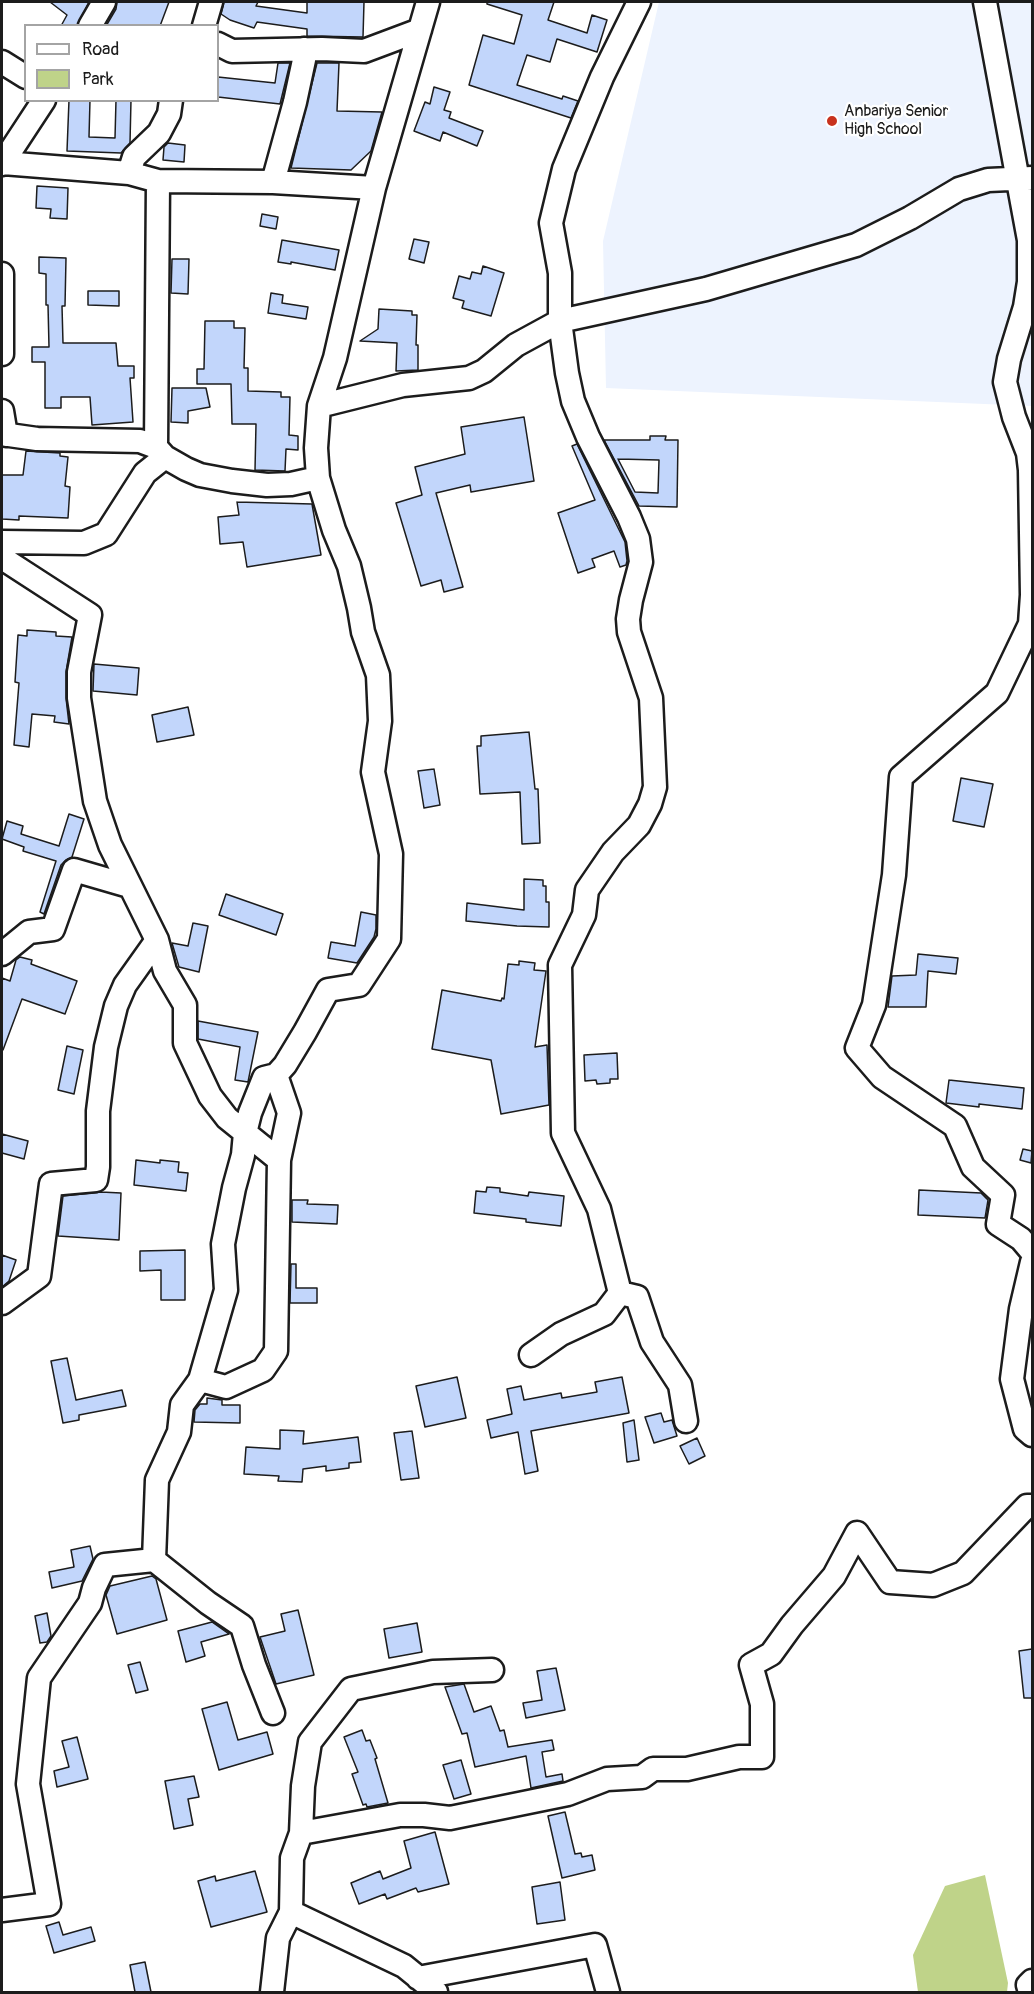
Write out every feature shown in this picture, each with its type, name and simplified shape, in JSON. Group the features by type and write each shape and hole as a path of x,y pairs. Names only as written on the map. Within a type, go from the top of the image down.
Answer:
{"street":[{"path":"91,24 104,2"},
{"path":"205,24 211,2"},
{"path":"154,1560 158,1480 178,1432 182,1406 200,1380 226,1290 223,1245 243,1155 245,1133 264,1078 276,1075 285,1065 328,990 359,986 389,939 391,854 374,772 380,721 378,675 363,632 360,608 349,566 334,530 318,478 316,448 319,406 335,358 374,188 428,2"},
{"path":"620,1293 599,1209 563,1133 560,965 584,915 587,890 614,852 639,825 650,804 654,787 651,698 629,632 628,619 631,600 641,562 638,539 573,401 560,321 560,273 551,224 564,170 602,77 639,2"},
{"path":"984,2 1024,178 1029,282 1025,307 1009,359 1005,382 1014,417 1028,453 1030,470 1032,595 1030,624 998,693 901,777 894,875 874,1005 857,1048 882,1077 955,1126 973,1167 1004,1195 998,1224 1021,1239 1032,1252"},
{"path":"219,44 232,51 304,49 364,51 420,30"},
{"path":"273,182 295,102 304,49"},
{"path":"2,62 24,76"},
{"path":"43,102 2,164 129,173 158,181 273,182 374,188"},
{"path":"129,173 134,157 159,133 169,114 171,102"},
{"path":"319,406 403,385 469,378 484,371 516,345 560,321 706,289 856,245 910,218 959,189 988,180 1024,178"},
{"path":"2,555 16,552 38,555 84,543 106,534 160,452 158,181"},
{"path":"2,274 2,354"},
{"path":"2,411 4,434 37,439 140,441 200,475 232,481 267,485 291,484 318,478"},
{"path":"2,542 84,543"},
{"path":"2,555 90,615 79,672 79,698 94,801 110,845 158,940 165,970 184,1005 185,1042 210,1096 227,1118 279,1160"},
{"path":"2,954 29,932 52,929 74,870 129,886"},
{"path":"2,1304 39,1276 51,1184 96,1180 98,1110 106,1047 116,1006 125,985 158,940"},
{"path":"200,1380 226,1387 263,1370 276,1351 279,1160 289,1113 276,1075"},
{"path":"1032,1262 1021,1309 1012,1379 1025,1429 1032,1436"},
{"path":"531,1355 561,1334 604,1314 620,1293"},
{"path":"620,1293 637,1297 652,1342 680,1385 686,1421"},
{"path":"301,1833 400,1815 450,1818 568,1794 607,1779 642,1777 653,1769 687,1769 739,1757 762,1756 762,1704 751,1665 771,1654 792,1625 834,1576 857,1533 891,1582 933,1585 963,1573 1027,1506 1032,1506"},
{"path":"2,1911 49,1904 28,1784 39,1678 90,1603 105,1564 154,1560 208,1603 242,1626 273,1713"},
{"path":"272,1992 278,1938 291,1912 292,1858 301,1833 303,1786 309,1742 351,1689 433,1672 492,1670"},
{"path":"291,1912 404,1966 436,1992"},
{"path":"418,1978 595,1945 608,1992"},
{"path":"1030,1992 1028,1985 1032,1981"}],"shaded area":[{"name":"Anbariya Senior High School","path":"659,2 1032,2 1032,406 606,388 603,241"}],"green space":[{"path":"985,1875 1008,1983 1007,1992 918,1992 913,1955 945,1886"}],"building":[{"path":"50,2 89,2 78,24 62,24 67,15"},
{"path":"117,2 169,2 161,24 107,24 116,9"},
{"path":"224,2 258,2 256,6 307,13 307,2 364,2 363,37 307,36 307,29 257,22 254,28 230,20 221,14"},
{"path":"487,2 554,2 548,20 587,33 592,15 607,20 597,52 557,39 550,62 527,55 517,85 562,99 563,96 578,101 571,118 469,85 483,35 514,44 522,15 487,4"},
{"path":"278,63 290,63 280,104 219,97 219,77 275,83"},
{"path":"317,63 339,63 337,111 382,112 371,151 351,170 291,168"},
{"path":"434,87 450,92 444,110 451,112 449,118 483,131 477,146 443,132 440,141 414,131 425,102 430,104"},
{"path":"69,102 90,102 89,137 115,138 116,102 131,102 130,143 121,153 67,151"},
{"path":"168,143 185,145 184,162 163,160 164,147"},
{"path":"37,186 68,188 67,219 50,218 51,209 36,208"},
{"path":"262,214 278,217 276,229 260,226"},
{"path":"414,239 429,242 424,263 409,259"},
{"path":"282,240 339,250 335,270 291,262 291,264 278,262"},
{"path":"39,257 66,258 65,306 62,306 63,343 116,343 118,366 134,366 134,378 130,378 133,422 92,425 90,397 61,397 61,408 45,408 45,362 32,362 32,347 49,347 46,274 39,273"},
{"path":"172,259 189,259 188,294 171,293"},
{"path":"483,266 504,273 491,316 462,308 464,301 453,298 459,276 470,279 472,272 481,274"},
{"path":"88,291 119,291 119,306 88,305"},
{"path":"271,293 283,295 282,303 308,307 306,319 268,313"},
{"path":"379,309 412,311 412,315 417,315 418,370 396,371 397,343 360,341 378,329"},
{"path":"205,321 234,321 234,328 245,328 244,368 248,368 248,391 281,392 281,397 290,397 289,435 298,436 298,450 286,449 285,471 255,470 256,424 232,424 231,384 197,384 197,369 204,369"},
{"path":"172,388 206,388 210,407 188,411 188,423 171,422"},
{"path":"524,417 534,481 471,492 470,485 436,493 463,587 444,592 441,580 421,586 396,503 422,495 415,467 465,454 461,427"},
{"path":"650,436 666,436 665,440 678,440 677,507 639,506 604,440 650,440","holes":["618,459 659,460 658,493 635,492"]},
{"path":"577,444 625,542 626,565 620,567 614,551 592,559 595,567 578,573 558,513 595,500 572,446"},
{"path":"26,451 60,453 60,456 68,457 65,486 70,487 68,518 19,516 19,520 2,519 2,475 23,475"},
{"path":"237,502 312,504 321,555 247,567 243,542 220,544 218,517 239,515"},
{"path":"27,630 56,632 56,636 72,637 66,672 69,724 54,722 55,716 32,714 29,747 14,745 19,683 15,682 18,635 27,636"},
{"path":"94,664 139,668 137,695 93,691"},
{"path":"188,707 194,735 157,742 152,715"},
{"path":"529,732 535,789 538,789 540,843 522,844 520,792 480,794 477,746 481,746 481,736"},
{"path":"434,769 440,805 424,808 418,771"},
{"path":"961,778 993,784 984,827 953,821"},
{"path":"69,814 84,819 72,857 61,865 44,914 40,912 56,861 23,851 24,847 2,839 7,821 23,826 21,834 59,846"},
{"path":"524,879 543,880 543,886 546,886 546,902 549,902 549,927 466,921 467,903 524,910"},
{"path":"226,894 283,914 276,935 219,915"},
{"path":"361,912 376,915 376,929 374,937 357,963 328,958 331,942 355,946"},
{"path":"193,923 208,926 199,972 179,967 172,943 188,946"},
{"path":"918,954 958,958 956,974 928,971 926,1007 888,1007 892,976 916,975"},
{"path":"20,957 32,960 31,964 77,981 65,1014 22,999 2,1050 2,978 10,981 16,960"},
{"path":"519,961 535,963 534,970 546,971 535,1047 547,1045 549,1105 501,1114 491,1060 432,1049 442,990 501,1001 502,998 504,999 508,964 519,965"},
{"path":"198,1021 258,1032 248,1082 235,1080 240,1047 198,1039"},
{"path":"67,1046 83,1050 74,1094 58,1090"},
{"path":"617,1053 618,1079 610,1079 610,1083 597,1084 596,1080 585,1081 584,1055"},
{"path":"949,1080 1024,1088 1022,1109 946,1103"},
{"path":"2,1134 28,1141 24,1159 2,1153"},
{"path":"1023,1149 1032,1151 1031,1163 1020,1160"},
{"path":"136,1160 160,1163 160,1160 179,1162 178,1172 188,1173 186,1191 134,1185"},
{"path":"487,1187 500,1188 500,1192 528,1196 529,1192 564,1196 561,1226 474,1213 476,1191 486,1192"},
{"path":"919,1190 981,1193 988,1200 985,1218 918,1215"},
{"path":"101,1192 121,1193 119,1240 58,1236 63,1196"},
{"path":"292,1200 308,1200 307,1204 338,1205 337,1224 292,1222"},
{"path":"185,1250 185,1300 161,1300 161,1270 140,1271 140,1251"},
{"path":"2,1255 16,1260 9,1281 2,1287"},
{"path":"291,1264 296,1264 296,1288 317,1288 317,1303 290,1303"},
{"path":"67,1358 76,1400 122,1390 126,1406 79,1415 79,1420 63,1423 51,1361"},
{"path":"457,1377 466,1418 425,1427 416,1386"},
{"path":"622,1377 629,1413 531,1431 538,1471 525,1474 518,1432 491,1438 487,1420 512,1414 507,1389 521,1386 524,1400 561,1393 562,1398 597,1392 595,1382"},
{"path":"207,1398 222,1400 222,1405 240,1405 240,1423 194,1422 195,1410 200,1404 207,1404"},
{"path":"661,1413 664,1422 672,1420 677,1436 654,1443 645,1417"},
{"path":"634,1420 639,1460 627,1462 623,1423"},
{"path":"280,1430 304,1431 303,1444 358,1437 361,1462 349,1463 349,1468 326,1471 326,1466 303,1469 302,1482 278,1481 279,1476 244,1474 246,1447 280,1449"},
{"path":"412,1431 419,1478 401,1480 394,1433"},
{"path":"697,1438 705,1456 689,1464 680,1446"},
{"path":"90,1546 93,1559 82,1581 52,1588 49,1572 74,1567 71,1550"},
{"path":"152,1576 156,1579 167,1620 117,1634 106,1595 110,1586"},
{"path":"298,1610 314,1675 276,1684 260,1637 285,1631 281,1614"},
{"path":"47,1613 51,1636 47,1642 40,1643 35,1616"},
{"path":"212,1622 229,1634 201,1642 205,1656 186,1662 178,1631"},
{"path":"417,1623 422,1652 389,1658 384,1629"},
{"path":"1032,1649 1032,1698 1024,1698 1019,1651"},
{"path":"140,1662 148,1690 136,1693 128,1665"},
{"path":"556,1668 565,1710 526,1718 523,1703 542,1700 537,1671"},
{"path":"464,1684 474,1712 491,1706 500,1731 504,1730 508,1747 552,1740 554,1750 542,1752 546,1777 562,1774 563,1781 531,1788 526,1756 475,1767 467,1733 462,1734 445,1687"},
{"path":"227,1702 238,1740 267,1732 273,1754 219,1770 202,1709"},
{"path":"362,1730 366,1741 370,1740 377,1758 375,1759 388,1803 367,1807 366,1804 363,1805 352,1774 358,1772 344,1737"},
{"path":"77,1737 88,1779 57,1787 54,1771 69,1767 62,1741"},
{"path":"461,1760 471,1794 454,1799 443,1765"},
{"path":"194,1776 199,1797 188,1799 193,1825 174,1829 165,1781"},
{"path":"565,1812 575,1854 581,1853 582,1857 592,1855 595,1870 562,1878 548,1816"},
{"path":"435,1832 449,1884 418,1892 416,1888 387,1899 385,1894 359,1904 351,1883 380,1871 383,1879 411,1868 404,1841"},
{"path":"255,1871 267,1912 211,1927 198,1881 215,1876 216,1881"},
{"path":"560,1882 565,1920 537,1924 532,1887"},
{"path":"59,1922 63,1935 91,1927 95,1941 54,1953 46,1926"},
{"path":"145,1962 151,1992 135,1992 130,1965"}],"place":[{"name":"Anbariya Senior High School","path":"832,121"}]}
